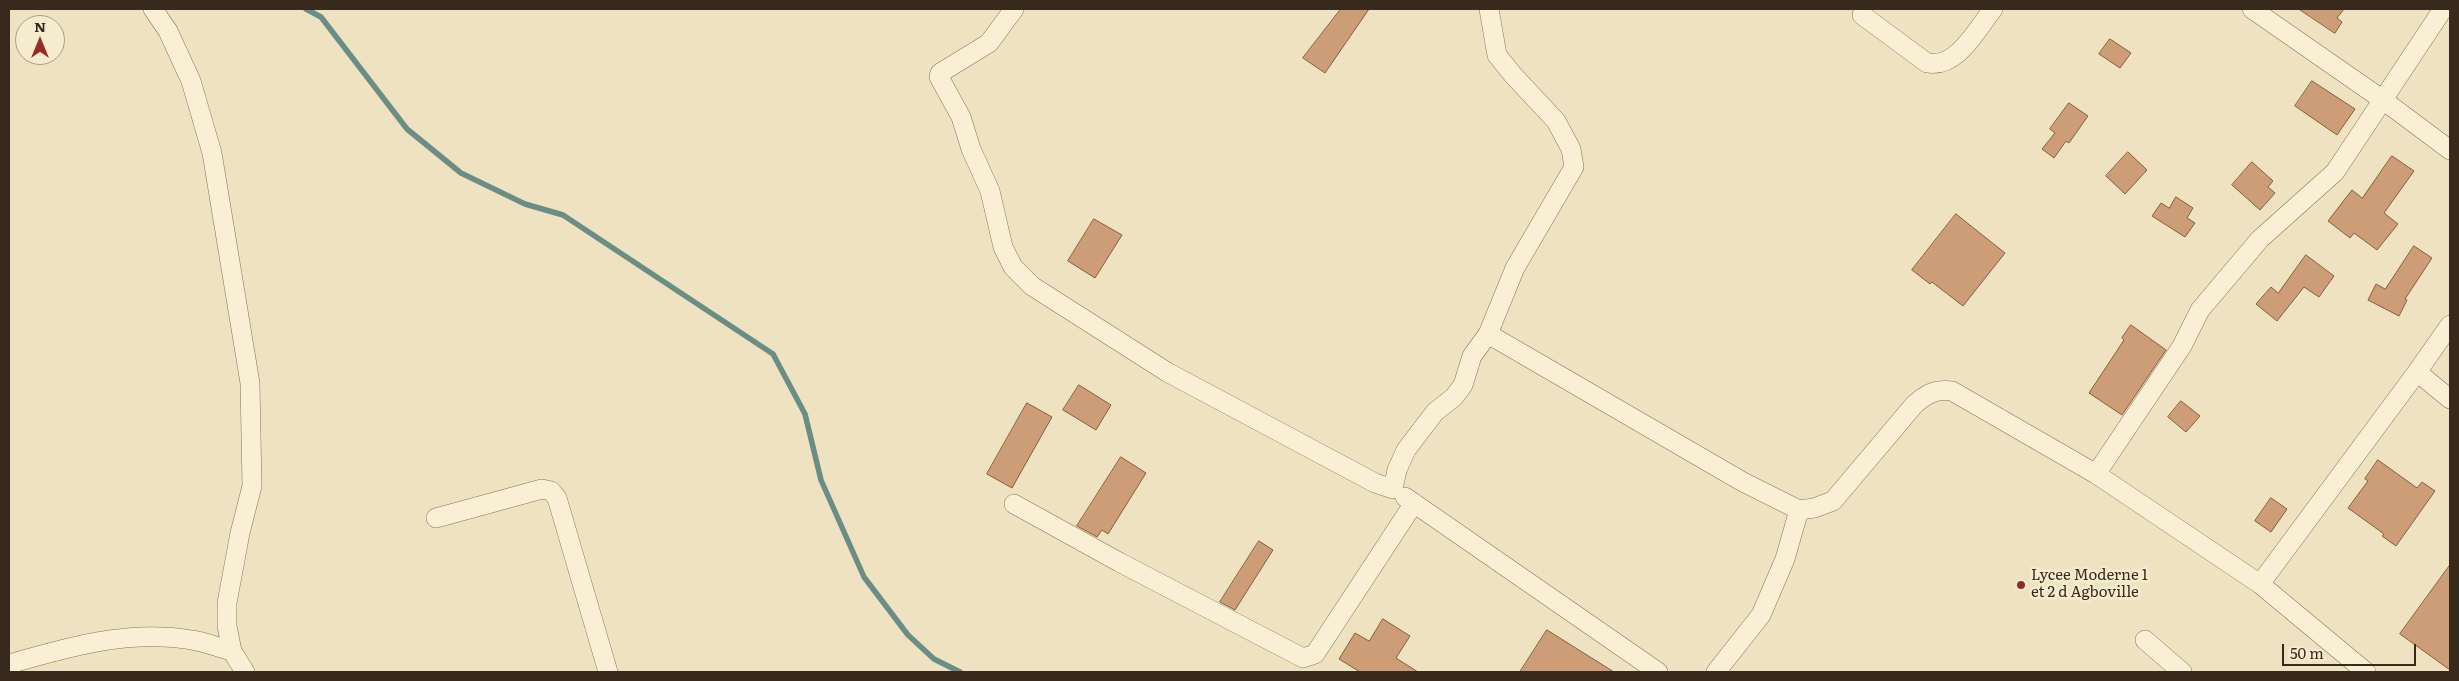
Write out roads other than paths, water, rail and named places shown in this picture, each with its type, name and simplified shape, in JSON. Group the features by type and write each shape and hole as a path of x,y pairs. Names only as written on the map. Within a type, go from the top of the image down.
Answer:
{"street":[{"path":"153,9 168,31 191,81 212,153 250,383 252,486 240,533 227,603 227,626 232,651 246,672"},
{"path":"1014,9 989,43 940,73 939,77 961,117 971,149 990,191 1003,247 1013,267 1032,286 1167,372 1375,483 1393,489 1658,672"},
{"path":"1393,489 1397,470 1406,450 1435,412 1454,397 1463,385 1472,356 1488,334 1515,268 1574,167 1571,149 1556,121 1512,75 1496,54 1489,9"},
{"path":"1862,14 1927,63 1936,65 1956,56 1993,9"},
{"path":"2252,9 2383,100 2450,150"},
{"path":"2096,474 2182,346 2200,310 2260,238 2335,172 2443,9"},
{"path":"2260,584 2450,325"},
{"path":"1488,334 1743,482 1798,510 1814,508 1833,501 1914,405 1928,393 1942,390 1952,391 2096,474 2260,584 2366,672"},
{"path":"2417,372 2450,399"},
{"path":"436,518 542,489 551,491 558,498 608,672"},
{"path":"1014,504 1118,562 1303,658 1315,654 1414,504"},
{"path":"1716,672 1761,615 1785,559 1798,510"},
{"path":"9,664 69,647 135,636 192,640 232,651"},
{"path":"2145,640 2182,672"}],"waterway":[{"path":"306,9 321,17 407,129 461,173 525,204 563,215 773,354 805,414 821,480 864,577 908,635 934,659 960,672"}],"place":[{"name":"Lycee Moderne 1 et 2 d Agboville","path":"2021,585"}]}
